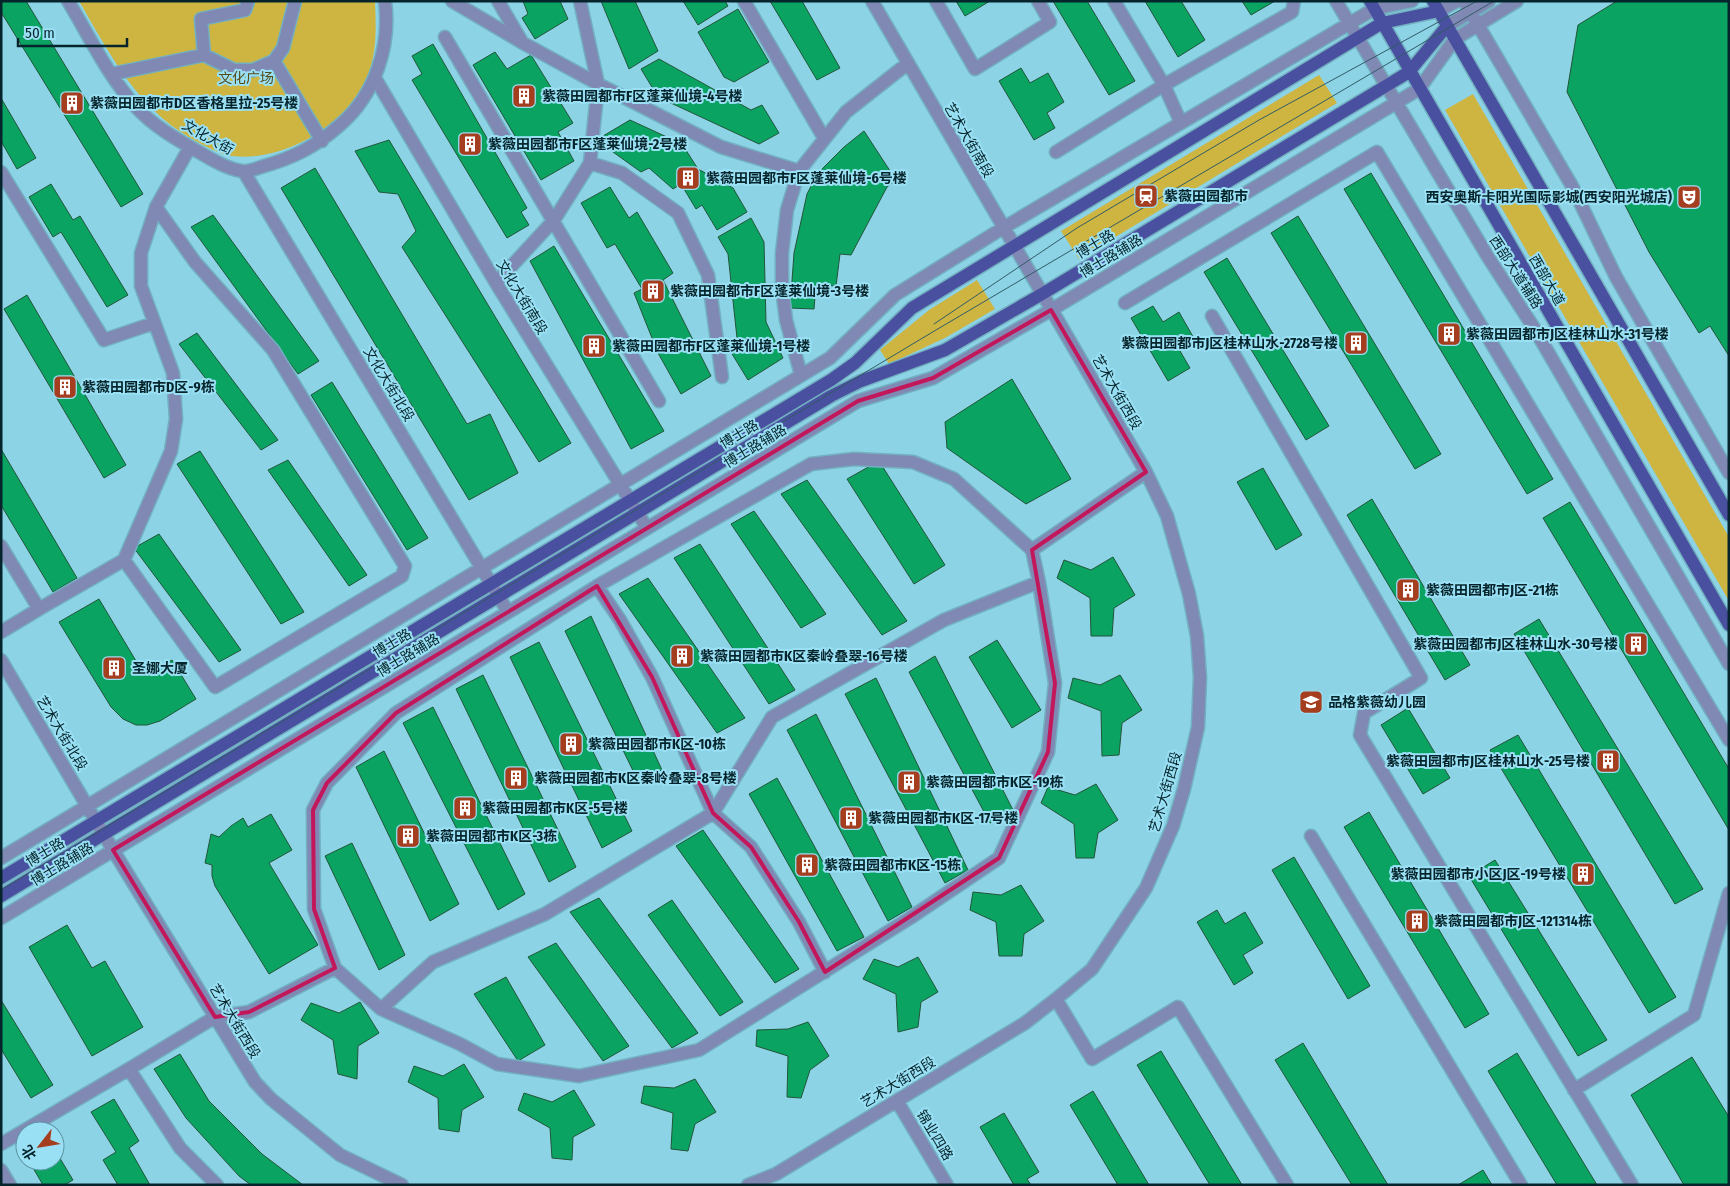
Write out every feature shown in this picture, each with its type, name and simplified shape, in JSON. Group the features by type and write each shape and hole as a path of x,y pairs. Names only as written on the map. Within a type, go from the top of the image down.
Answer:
{"main road":[{"name":"西部大道","path":"1372,5 1729,625"},
{"name":"博士路","path":"1,878 831,380 855,363 912,308 1013,246 1382,23 1436,6"},
{"path":"1436,6 1729,515"},
{"name":"博士路","path":"1,896 831,396 861,381 945,350 1042,294 1409,72 1448,26"}],"street":[{"name":"文化大街","path":"68,1 112,74 136,107 152,121 190,147 222,164 244,172"},
{"path":"112,74 204,55 234,70 253,70 274,61 283,48 295,1"},
{"path":"244,172 284,161 322,141 346,120 366,96 375,78 382,52 386,13 385,1"},
{"path":"452,1 523,44 721,147 799,171"},
{"path":"498,1 523,44"},
{"path":"496,283 554,220 590,164 598,84 580,1"},
{"path":"744,1 824,138"},
{"name":"艺术大街南段","path":"872,1 1042,294"},
{"path":"936,1 975,69 1050,22 1038,1"},
{"path":"1114,1 1164,86 1181,123"},
{"path":"1056,152 1164,86 1292,12 1294,1"},
{"name":"西部大道辅路","path":"1336,1 1488,257 1534,328 1729,664"},
{"path":"1,858 830,358 895,294 1003,228 1349,24 1372,5 1412,1"},
{"name":"博士路","path":"1436,6 1457,1"},
{"name":"博士路","path":"1448,26 1468,7 1489,1"},
{"name":"博士路辅路","path":"1,918 858,401 933,378 1051,310 1419,89 1455,38 1517,1"},
{"path":"204,55 201,19 244,4"},
{"path":"1468,7 1572,186 1616,276 1729,473"},
{"path":"445,37 659,401"},
{"path":"274,61 322,141"},
{"path":"801,375 786,320 782,288 782,253 787,210 799,171 846,112 907,64"},
{"name":"文化大街南段","path":"375,78 496,283 647,528"},
{"path":"1,632 124,560 171,451 176,419 172,372 141,286 140,252 156,207 190,147"},
{"path":"1125,303 1377,152 1729,740"},
{"path":"590,164 622,174 678,212 708,275 722,377"},
{"path":"1,172 104,340 154,323"},
{"name":"文化大街北段","path":"244,172 508,612"},
{"path":"124,560 216,686 402,576 405,566 273,350 195,262 156,207"},
{"name":"艺术大街西段","path":"748,1185 779,1179 897,1101 1025,1023 1092,969 1146,888 1174,826 1198,727 1200,669 1197,636 1189,594 1167,516 1146,472 1042,294"},
{"path":"1212,316 1421,678 1364,713 1360,735 1632,1185"},
{"path":"854,459 913,462 954,479 1032,550 1039,582 1055,683 1048,752 999,858 910,918 700,1050 578,1076 497,1064 460,1044 381,1009 335,968 314,909 313,810 327,783 396,714 597,586 811,464 854,459"},
{"path":"1032,550 1146,472"},
{"path":"1,546 39,609"},
{"path":"381,1009 433,962 545,914 713,813 772,717 944,620 1039,582"},
{"path":"597,586 620,620 652,677 713,813 751,847 799,922 825,972"},
{"name":"艺术大街北段","path":"1,660 96,821"},
{"name":"艺术大街西段","path":"96,821 255,1082 271,1099 340,1155 402,1185"},
{"path":"1311,836 1521,1185"},
{"path":"1574,1090 1694,1015 1729,894"},
{"path":"1,1144 215,1017 249,1012 335,968"},
{"path":"1056,999 1092,1059 1178,1007 1287,1185"},
{"path":"129,1069 180,1148 218,1185"},
{"name":"锦业四路","path":"897,1101 947,1185"},
{"path":"1,1170 10,1185"}],"highlighted area":[{"path":"1051,310 1146,472 1032,550 1055,683 1048,752 999,858 825,972 799,922 751,847 713,813 652,677 597,586 396,713 327,783 313,810 314,909 335,968 249,1012 215,1017 113,850 858,401 933,378"}],"green space":[{"name":"文化广场","path":"79,1 375,1 376,27 374,52 370,69 362,88 350,106 315,135 274,153 253,156 226,155 186,135 149,105 122,73"},
{"path":"1319,75 1337,103 1079,259 1061,231"},
{"path":"1473,94 1729,537 1729,601 1445,110"},
{"path":"977,280 995,309 945,338 889,364 880,350 929,310"}],"building":[{"name":"紫薇田园都市D区香格里拉-25号楼","path":"1,1 26,1 143,194 121,207 1,12"},
{"path":"523,1 560,1 568,19 535,39 522,18 528,14"},
{"path":"601,1 635,1 658,51 629,69"},
{"path":"683,1 725,1 728,6 698,25"},
{"path":"770,1 802,1 840,68 817,80"},
{"path":"956,1 990,1 965,16"},
{"path":"1053,1 1087,1 1135,81 1109,95"},
{"path":"1145,1 1181,1 1205,40 1178,57"},
{"path":"1242,1 1275,1 1251,15"},
{"path":"1617,1 1729,1 1729,356 1710,326 1699,333 1649,252 1567,92 1578,25"},
{"path":"738,9 769,62 734,82 724,77 698,32"},
{"name":"紫薇田园都市F区蓬莱仙境-2号楼","path":"433,44 527,208 521,212 529,225 507,238 412,80 422,74 412,56"},
{"name":"紫薇田园都市F区蓬莱仙境-4号楼","path":"495,52 507,69 531,55 573,123 558,132 574,161 541,180 473,65"},
{"path":"659,59 751,110 762,105 779,133 759,144 658,97 641,69"},
{"path":"1021,68 1030,83 1048,73 1064,102 1047,113 1055,128 1034,140 999,81"},
{"path":"1,98 36,158 17,169 1,141"},
{"name":"紫薇田园都市F区蓬莱仙境-6号楼","path":"630,120 682,144 698,169 733,188 747,212 717,230 702,205 696,209 681,184 673,189 649,168 641,172 613,152 603,136"},
{"path":"864,131 896,180 887,187 851,255 840,254 836,286 816,285 814,309 790,308 794,253 807,194 818,173 844,147"},
{"path":"389,140 571,443 539,462 402,247 416,231 398,194 379,192 355,151"},
{"path":"315,168 467,424 490,414 518,473 469,500 281,188"},
{"name":"紫薇田园都市J区桂林山水-31号楼","path":"1371,173 1553,479 1527,494 1344,189"},
{"path":"51,184 73,220 80,216 128,295 107,307 61,232 53,237 29,197"},
{"name":"紫薇田园都市F区蓬莱仙境-3号楼","path":"610,187 629,218 637,212 673,273 663,280 711,376 681,394 658,353 634,293 642,289 615,244 607,248 581,203"},
{"path":"213,215 319,361 298,374 191,227"},
{"name":"紫薇田园都市J区桂林山水-2728号楼","path":"1298,216 1441,454 1415,469 1271,233"},
{"path":"751,218 764,242 766,322 783,358 748,380 726,344 737,338 728,254 718,237"},
{"name":"紫薇田园都市F区蓬莱仙境-1号楼","path":"554,246 664,431 631,449 530,261"},
{"path":"1227,258 1329,426 1306,440 1204,272"},
{"name":"紫薇田园都市D区-9栋","path":"27,295 126,465 104,478 4,309"},
{"path":"1153,306 1163,322 1179,312 1196,342 1180,351 1190,368 1168,381 1131,318"},
{"path":"197,333 278,440 261,450 179,344"},
{"path":"1012,379 1071,479 1026,504 947,448 945,422"},
{"path":"332,382 428,538 407,550 311,395"},
{"path":"1,449 77,578 53,592 1,505"},
{"path":"200,451 304,612 281,624 177,464"},
{"path":"288,460 367,575 349,586 268,470"},
{"path":"879,461 945,565 914,584 847,479"},
{"path":"1263,468 1302,535 1276,550 1237,482"},
{"path":"807,480 907,621 882,635 781,494"},
{"name":"紫薇田园都市J区-21栋","path":"1372,499 1470,665 1445,680 1347,515"},
{"name":"紫薇田园都市J区桂林山水-30号楼","path":"1570,502 1729,769 1729,830 1543,518"},
{"path":"754,511 826,614 801,628 731,524"},
{"path":"159,534 241,650 219,662 134,548"},
{"path":"700,544 795,690 769,704 674,558"},
{"path":"1113,557 1135,595 1114,608 1112,636 1091,636 1090,598 1057,578 1064,560 1091,570"},
{"name":"紫薇田园都市K区秦岭叠翠-16号楼","path":"648,578 745,718 717,733 619,594"},
{"name":"圣娜大厦","path":"99,599 145,676 172,660 196,699 160,721 147,725 136,725 123,719 111,707 59,622"},
{"path":"591,616 662,770 639,783 565,631"},
{"name":"紫薇田园都市J区桂林山水-25号楼","path":"1539,619 1703,889 1675,904 1514,634"},
{"path":"997,640 1041,710 1012,728 969,657"},
{"name":"紫薇田园都市K区-10栋","path":"539,642 632,831 602,848 510,657"},
{"path":"935,656 1013,810 990,823 909,672"},
{"name":"紫薇田园都市K区秦岭叠翠-8号楼","path":"483,675 576,867 549,882 456,689"},
{"path":"1120,675 1142,710 1122,723 1119,755 1102,756 1101,711 1068,698 1073,678 1100,685"},
{"name":"紫薇田园都市K区-19栋","path":"876,678 968,870 945,883 845,694"},
{"name":"紫薇田园都市K区-5号楼","path":"433,707 525,894 498,910 403,723"},
{"path":"1408,708 1450,778 1423,794 1381,725"},
{"name":"紫薇田园都市K区-17号楼","path":"816,714 912,907 888,921 787,730"},
{"name":"紫薇田园都市小区J区-19号楼","path":"1518,735 1676,997 1649,1013 1490,750"},
{"name":"紫薇田园都市K区-3栋","path":"384,751 459,904 430,921 356,767"},
{"name":"紫薇田园都市K区-15栋","path":"777,778 864,937 837,951 749,794"},
{"path":"1096,784 1118,820 1098,833 1094,858 1076,858 1074,824 1041,803 1048,787 1075,795"},
{"name":"紫薇田园都市J区-121314栋","path":"1369,812 1489,1014 1465,1028 1344,827"},
{"path":"271,814 292,850 269,863 318,945 269,974 215,886 212,876 212,865 205,863 211,834 219,837 243,818 248,827"},
{"path":"703,830 799,969 775,983 676,846"},
{"path":"352,843 405,955 379,970 325,856"},
{"path":"1294,857 1370,986 1348,999 1272,870"},
{"path":"1495,860 1607,1040 1578,1056 1469,876"},
{"path":"1021,885 1044,921 1024,934 1022,956 999,956 996,922 970,910 973,892 1001,895"},
{"path":"599,898 698,1033 672,1048 570,912"},
{"path":"672,900 743,1002 720,1016 648,915"},
{"path":"1217,910 1225,924 1245,912 1263,943 1243,955 1253,973 1234,985 1197,922"},
{"path":"67,925 92,968 105,961 143,1027 92,1056 29,947"},
{"path":"556,943 629,1046 603,1061 528,957"},
{"path":"918,957 938,992 921,1002 918,1027 898,1032 896,994 863,979 874,959 898,967"},
{"path":"506,977 545,1045 518,1061 474,994"},
{"path":"1,1000 53,1085 31,1098 1,1049"},
{"path":"360,1002 379,1033 358,1046 357,1079 338,1074 333,1040 301,1020 311,1003 339,1013"},
{"path":"808,1022 829,1056 810,1070 801,1098 787,1097 788,1056 756,1046 757,1030 788,1029"},
{"path":"1303,1043 1388,1185 1352,1185 1275,1060"},
{"path":"1161,1051 1242,1185 1210,1185 1137,1065"},
{"path":"1517,1053 1597,1185 1557,1185 1488,1071"},
{"path":"180,1054 209,1101 262,1154 303,1185 251,1185 239,1176 186,1118 154,1069"},
{"path":"1692,1057 1729,1117 1729,1185 1684,1185 1631,1095"},
{"path":"464,1064 484,1097 462,1110 459,1132 439,1129 438,1098 408,1082 414,1066 443,1076"},
{"path":"695,1079 716,1112 695,1124 688,1151 671,1149 673,1113 641,1103 644,1086 674,1088"},
{"path":"574,1090 595,1125 573,1137 572,1160 552,1158 550,1128 518,1110 524,1093 552,1102"},
{"path":"1093,1091 1149,1185 1118,1185 1070,1105"},
{"path":"114,1099 139,1141 129,1148 150,1185 118,1185 103,1160 116,1152 91,1112"},
{"path":"1004,1113 1039,1172 1027,1179 1031,1185 1014,1185 980,1127"},
{"path":"65,1167 73,1180 64,1185 43,1185 35,1171 65,1171"},
{"path":"1483,1170 1492,1185 1458,1185"}],"tram line":[{"path":"934,324 1077,228 1259,120 1477,1"},
{"path":"1,890 936,330 1494,1"}],"place":[{"name":"紫薇田园都市F区蓬莱仙境-4号楼","path":"524,96"},
{"name":"紫薇田园都市D区香格里拉-25号楼","path":"72,103"},
{"name":"紫薇田园都市F区蓬莱仙境-2号楼","path":"470,144"},
{"name":"紫薇田园都市F区蓬莱仙境-6号楼","path":"688,178"},
{"name":"紫薇田园都市","path":"1146,196"},
{"name":"西安奥斯卡阳光国际影城(西安阳光城店)","path":"1689,197"},
{"name":"紫薇田园都市F区蓬莱仙境-3号楼","path":"653,291"},
{"name":"紫薇田园都市J区桂林山水-31号楼","path":"1449,334"},
{"name":"紫薇田园都市J区桂林山水-2728号楼","path":"1356,343"},
{"name":"紫薇田园都市F区蓬莱仙境-1号楼","path":"594,346"},
{"name":"紫薇田园都市D区-9栋","path":"65,387"},
{"name":"紫薇田园都市J区-21栋","path":"1408,590"},
{"name":"紫薇田园都市J区桂林山水-30号楼","path":"1636,644"},
{"name":"紫薇田园都市K区秦岭叠翠-16号楼","path":"682,656"},
{"name":"圣娜大厦","path":"114,668"},
{"name":"品格紫薇幼儿园","path":"1311,702"},
{"name":"紫薇田园都市K区-10栋","path":"571,744"},
{"name":"紫薇田园都市J区桂林山水-25号楼","path":"1608,761"},
{"name":"紫薇田园都市K区秦岭叠翠-8号楼","path":"516,778"},
{"name":"紫薇田园都市K区-19栋","path":"909,782"},
{"name":"紫薇田园都市K区-5号楼","path":"465,808"},
{"name":"紫薇田园都市K区-17号楼","path":"851,818"},
{"name":"紫薇田园都市K区-3栋","path":"408,836"},
{"name":"紫薇田园都市K区-15栋","path":"807,865"},
{"name":"紫薇田园都市小区J区-19号楼","path":"1583,874"},
{"name":"紫薇田园都市J区-121314栋","path":"1417,921"}]}
